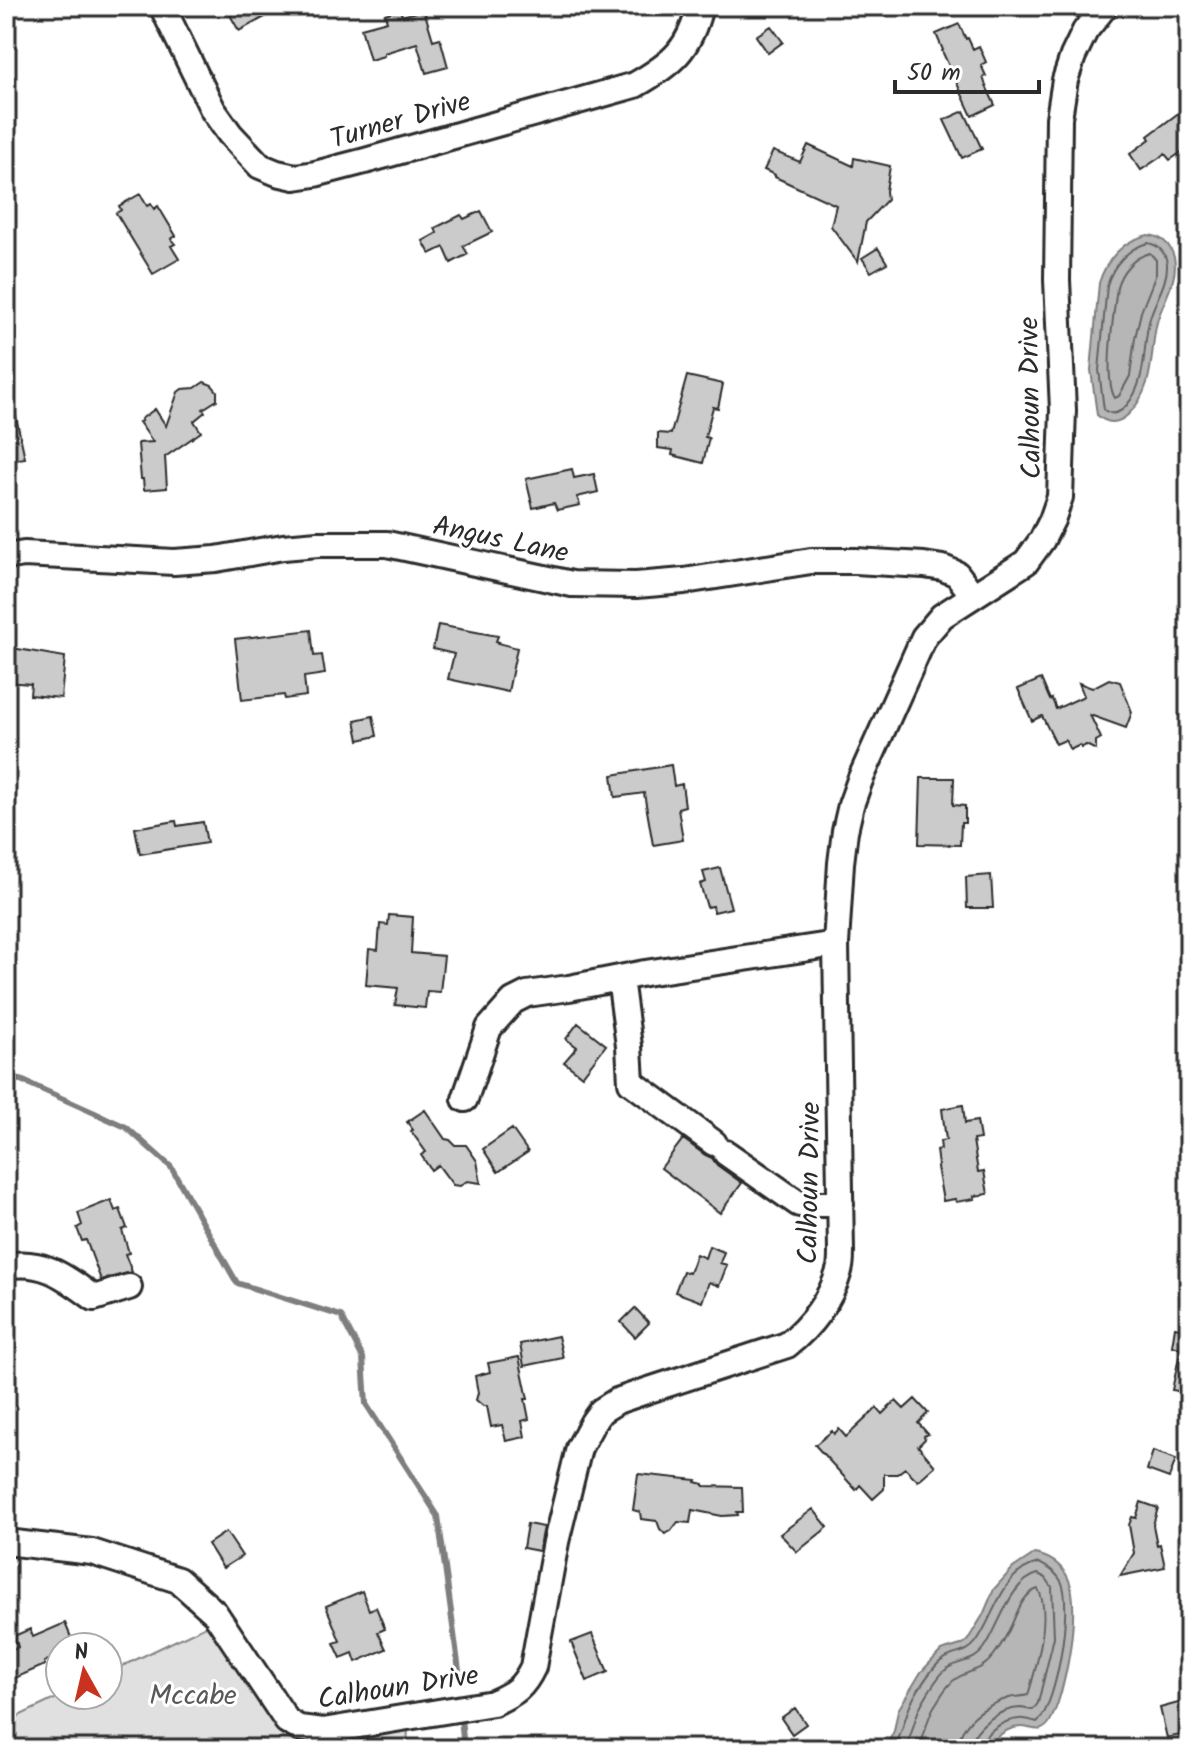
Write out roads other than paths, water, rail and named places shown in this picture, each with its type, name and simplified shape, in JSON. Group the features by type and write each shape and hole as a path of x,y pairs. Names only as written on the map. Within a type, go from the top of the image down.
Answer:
{"street":[{"name":"Turner Drive","path":"162,6 213,110 230,134 260,166 295,177 365,161 635,85 677,57 690,36 700,6"},
{"name":"Calhoun Drive","path":"6,1542 92,1552 178,1580 215,1613 287,1721 299,1728 323,1731 493,1703 513,1694 525,1682 533,1667 564,1505 579,1448 601,1411 617,1401 787,1345 802,1333 828,1296 840,1271 836,944 845,831 860,780 924,637 942,616 1026,562 1047,530 1060,497 1063,410 1057,283 1059,118 1065,80 1073,56 1085,31 1105,6"},
{"name":"Angus Lane","path":"6,557 24,554 174,562 318,544 387,544 572,584 604,586 684,581 811,561 855,561 943,568 957,574 971,597"},
{"path":"465,1099 489,1028 513,1001 527,994 836,944"},
{"path":"620,978 631,1082 799,1204 841,1204"},
{"path":"6,1266 24,1263 58,1273 94,1298 129,1287"}],"water":[{"path":"1148,235 1161,239 1170,248 1174,257 1174,274 1157,322 1144,391 1128,415 1114,422 1105,421 1097,415 1091,370 1099,283 1106,266 1123,246"},
{"path":"1034,1554 1059,1565 1072,1591 1072,1629 1066,1673 1055,1711 1046,1727 1039,1730 1011,1729 997,1737 986,1749 885,1749 894,1731 898,1710 921,1672 941,1651 967,1641 994,1589 1013,1568"}],"waterway":[{"path":"6,1079 21,1080 126,1127 171,1167 237,1283 341,1316 363,1358 366,1404 438,1516 460,1678"},
{"path":"461,1718 464,1749"}],"park label":[{"name":"Mccabe","path":"193,1694"}]}
